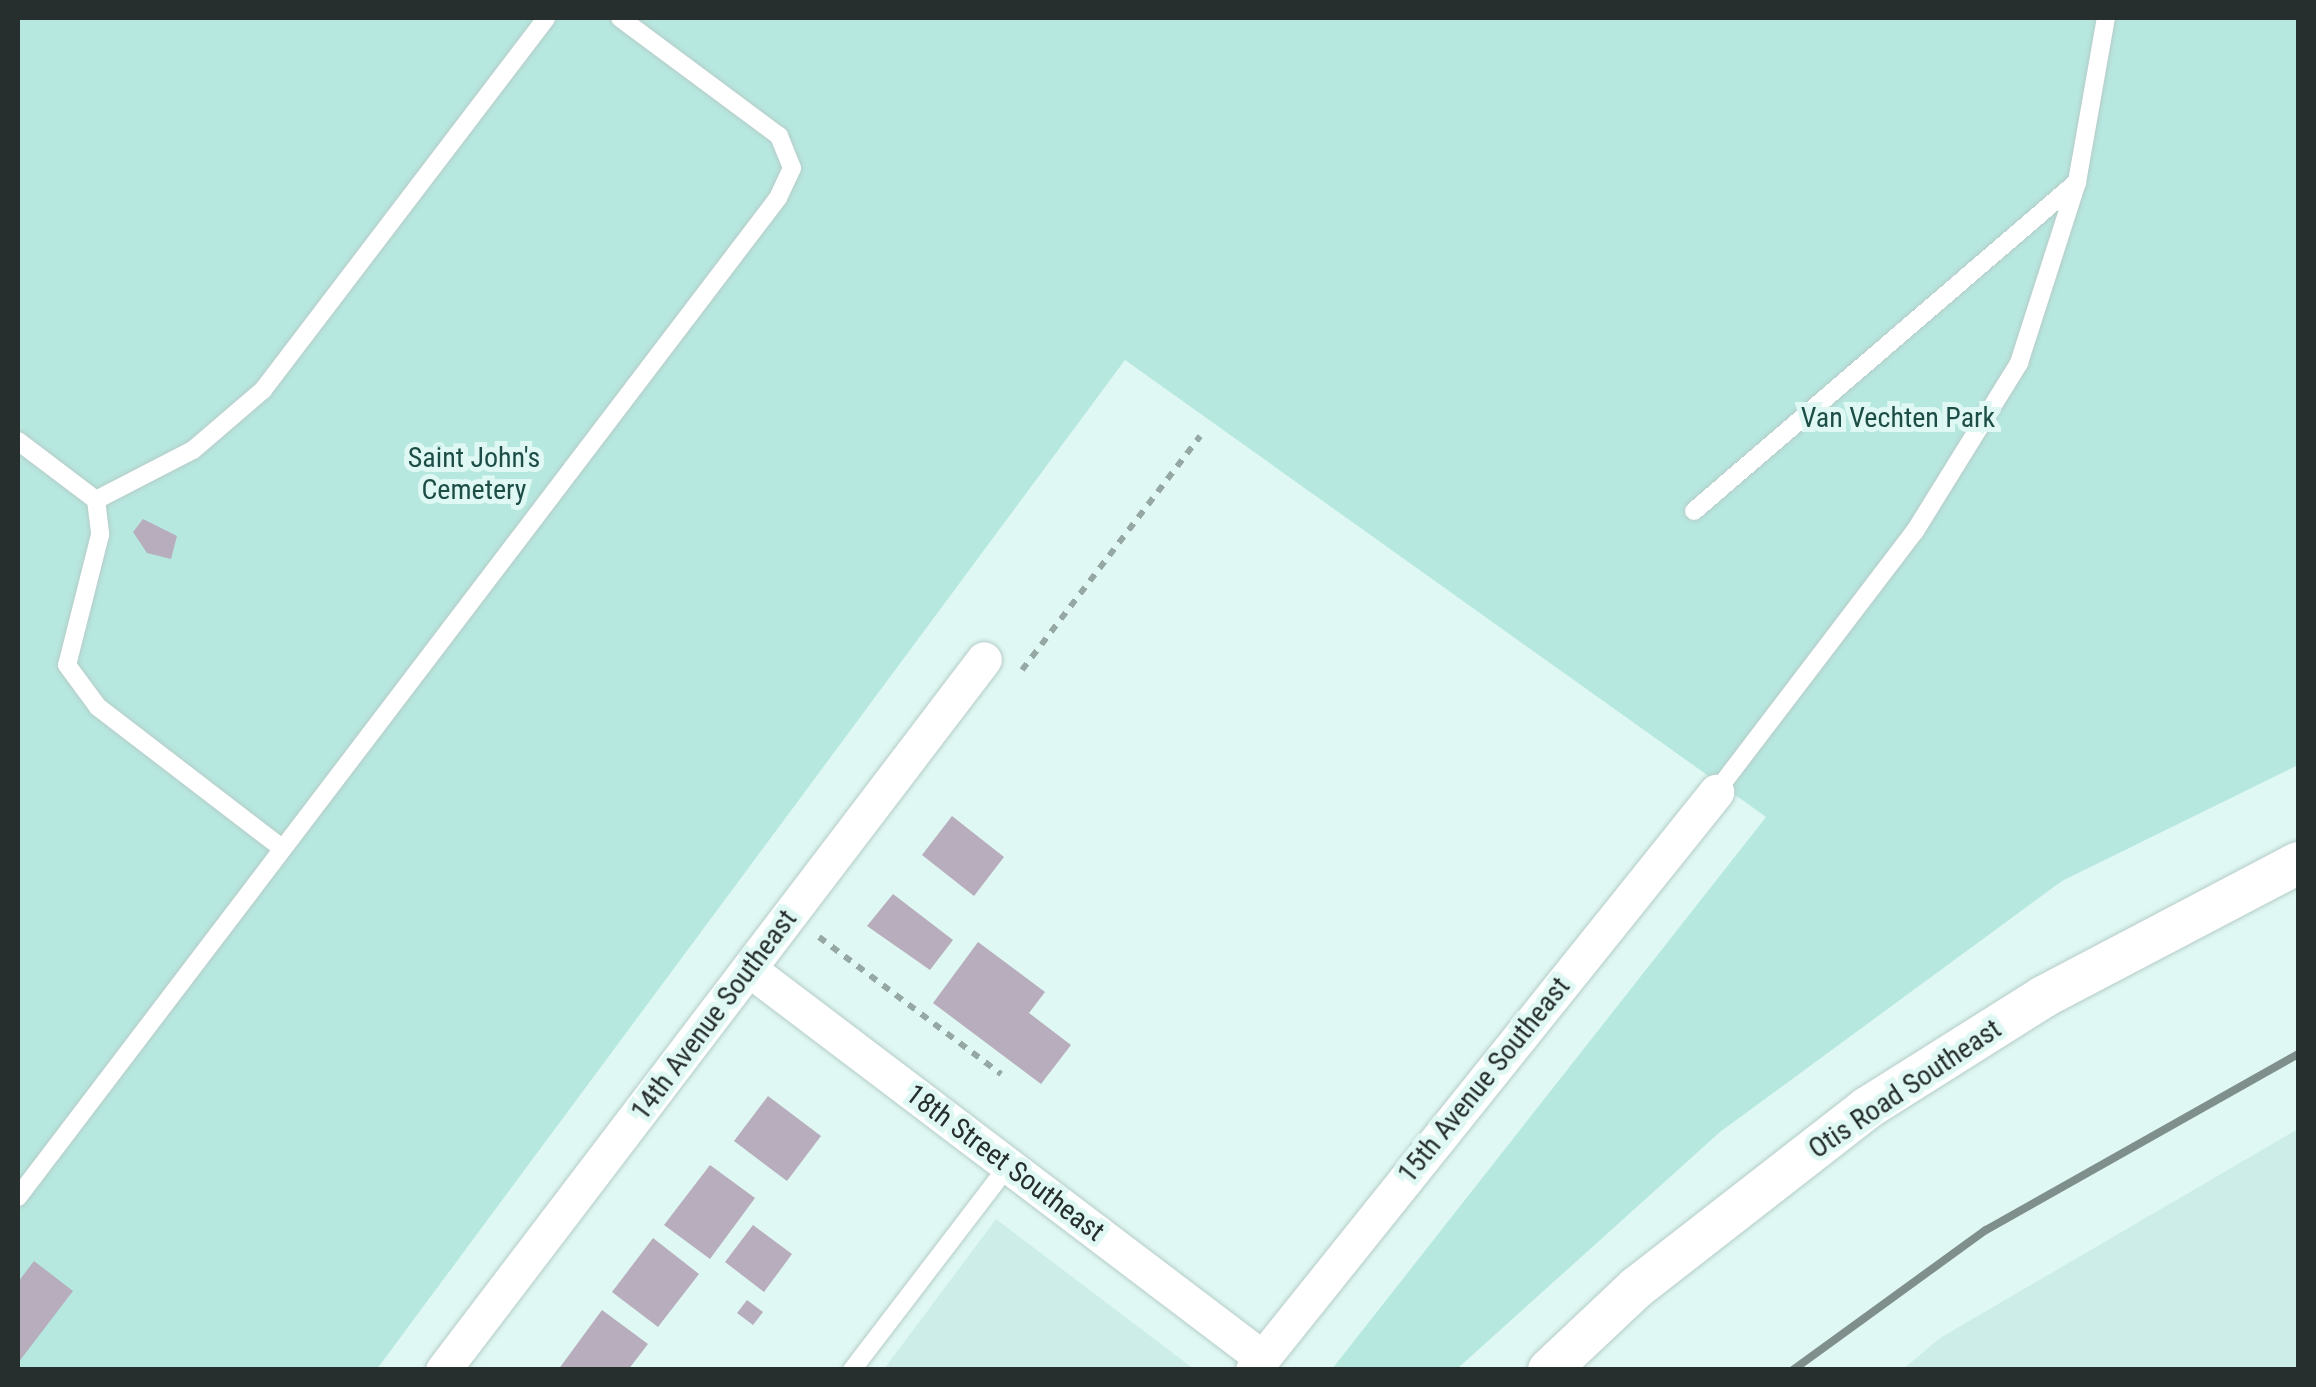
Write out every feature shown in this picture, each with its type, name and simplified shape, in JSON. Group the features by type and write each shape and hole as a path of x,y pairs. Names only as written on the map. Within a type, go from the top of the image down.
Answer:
{"street":[{"name":"14th Avenue Southeast","path":"443,1370 984,660"},
{"name":"15th Avenue Southeast","path":"1257,1363 1716,792"},
{"name":"Otis Road Southeast","path":"1550,1370 1636,1288 1867,1108 2043,996 2298,863"},
{"name":"18th Street Southeast","path":"749,970 1008,1166 1257,1363"}],"lane":[{"path":"96,500 193,450 264,390 546,18"},
{"path":"18,1198 278,845 778,198 792,168 779,136 620,18"},
{"path":"1716,792 1915,531 2019,363 2077,182 2106,18"},
{"path":"1694,510 2077,182"},
{"path":"18,441 96,500 100,535 67,664 98,707 278,845"},
{"path":"852,1370 1008,1166"}],"path":[{"path":"819,937 1001,1074"}],"shaded area":[{"path":"2298,1129 2298,1369 1903,1369 1940,1338"},
{"path":"996,1219 1194,1369 884,1369"}],"green space":[{"path":"18,18 2298,18 2298,765 2062,881 1720,1132 1457,1369 1332,1369 1766,817 1125,360 377,1369 18,1369"}],"building":[{"path":"143,519 177,536 171,559 147,553 133,532"},
{"path":"952,816 1004,857 974,896 922,855"},
{"path":"893,894 953,940 930,970 867,926"},
{"path":"978,942 1045,992 1029,1013 1071,1045 1041,1084 933,1003"},
{"path":"768,1096 821,1136 787,1181 734,1141"},
{"path":"710,1165 755,1198 710,1259 664,1225"},
{"path":"753,1225 792,1254 764,1292 725,1262"},
{"path":"653,1238 699,1274 658,1327 612,1292"},
{"path":"34,1261 73,1291 18,1363 18,1282"},
{"path":"747,1300 763,1312 753,1325 737,1313"},
{"path":"602,1310 648,1344 628,1370 558,1370"}],"railway":[{"path":"1793,1370 1986,1230 2298,1054"}],"park label":[{"name":"Van Vechten Park","path":"1898,418"},
{"name":"Saint John's Cemetery","path":"474,474"}]}
